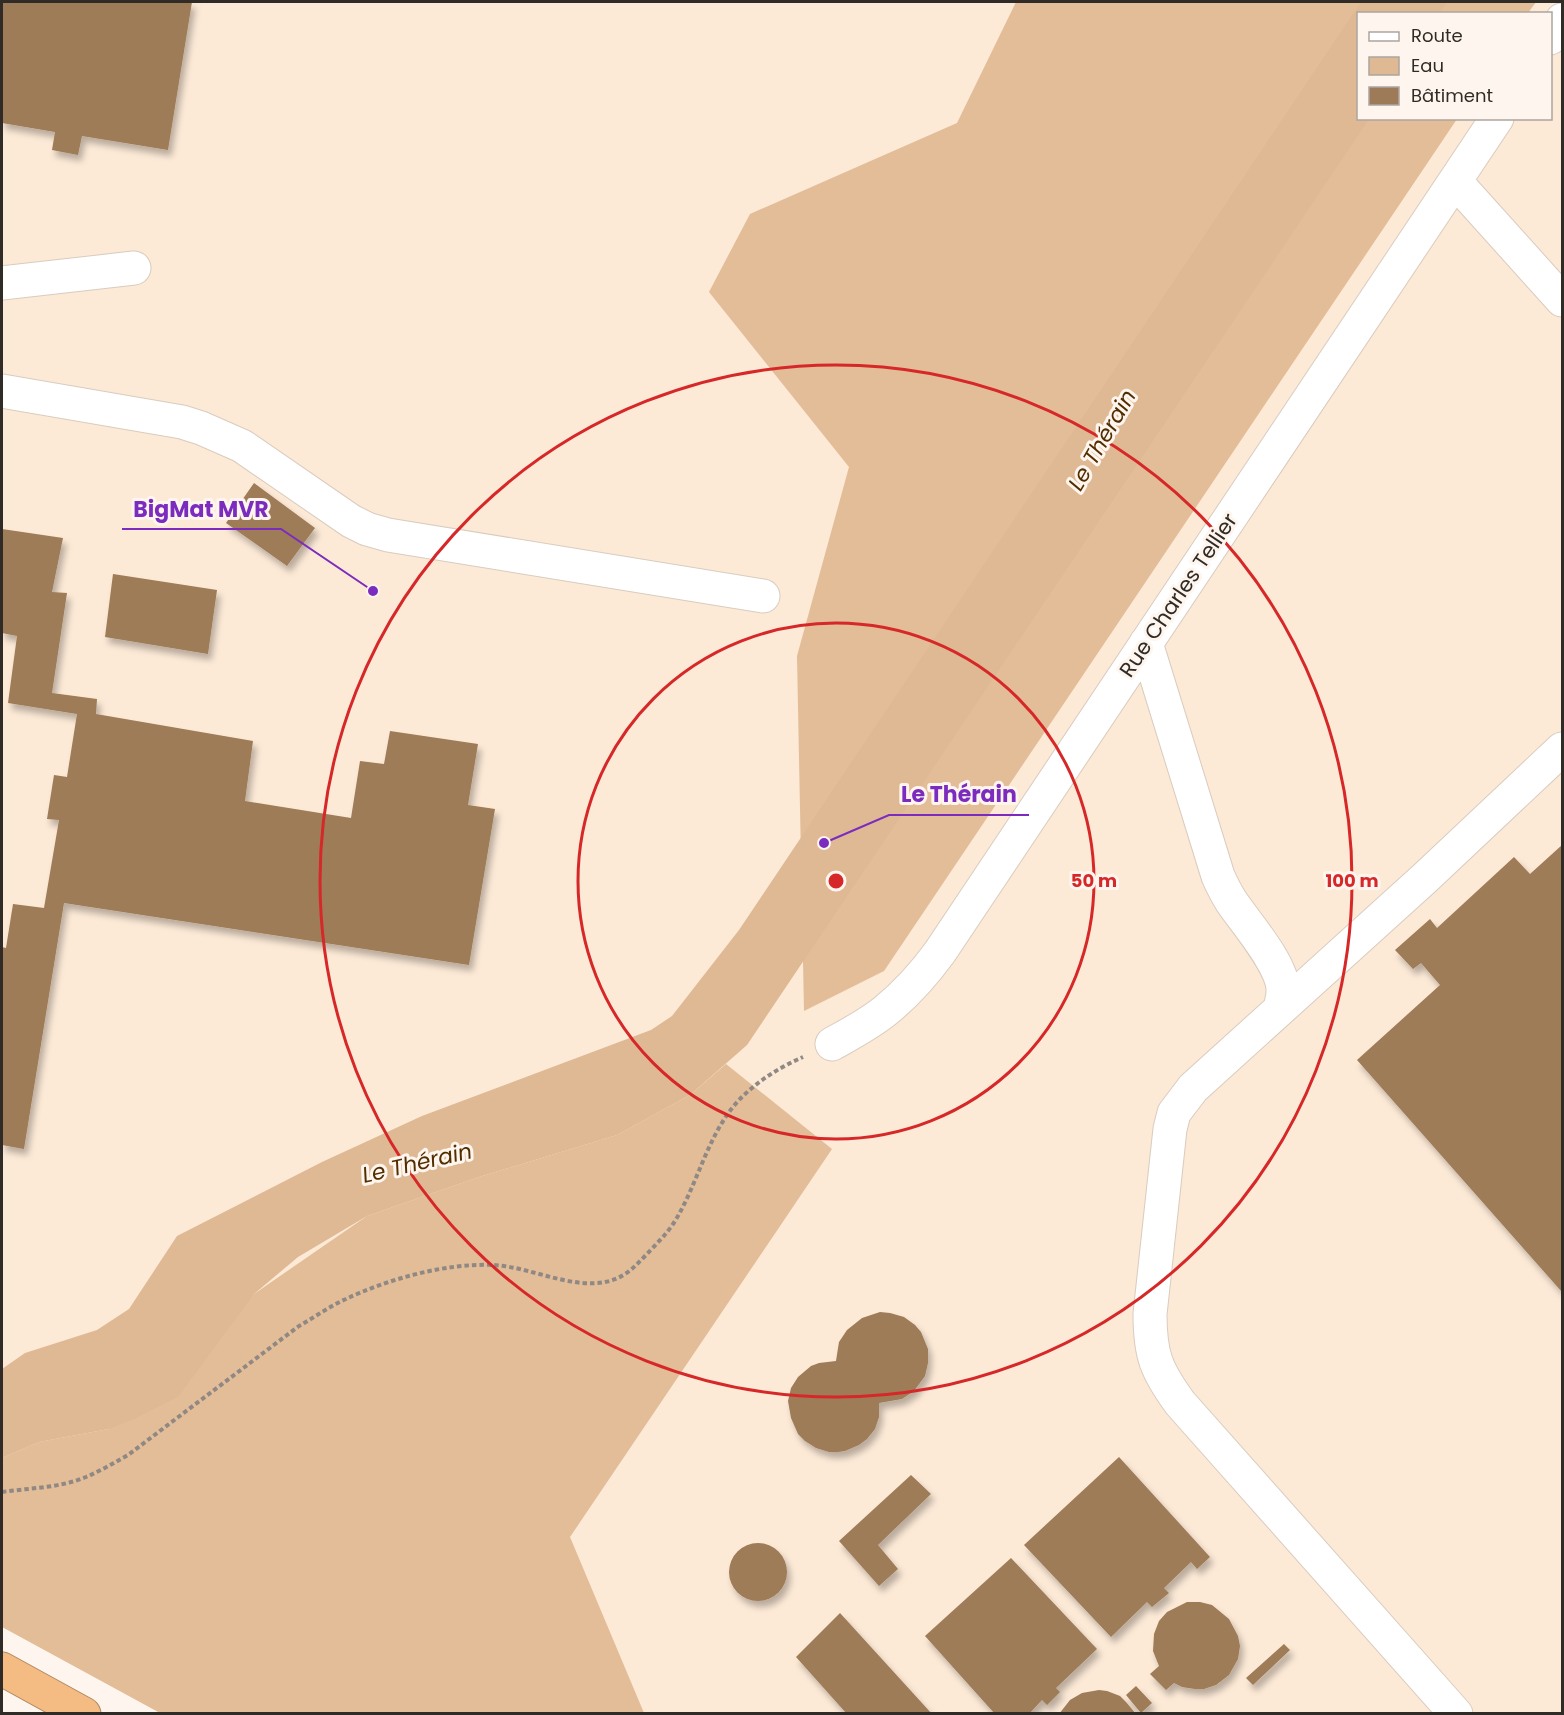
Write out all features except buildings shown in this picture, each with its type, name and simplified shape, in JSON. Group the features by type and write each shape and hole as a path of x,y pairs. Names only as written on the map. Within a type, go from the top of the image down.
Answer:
{"highway":[{"path":"2,1669 84,1713"}],"lane":[{"path":"1552,36 1563,20"},
{"name":"Rue Charles Tellier","path":"832,1044 884,1012 925,972 940,952 1496,120"},
{"path":"1455,181 1563,300"},
{"path":"2,283 134,268"},
{"path":"2,391 182,422 201,428 242,446 351,521 367,529 388,535 763,596"},
{"path":"1146,643 1218,876 1231,901 1277,969 1283,991 1280,1009"},
{"path":"1456,1713 1180,1403 1158,1371 1149,1335 1149,1314 1170,1129 1174,1113 1193,1088 1434,870 1563,749"}],"path":[{"path":"2,1492 61,1484 84,1478 128,1455 299,1326 327,1309 372,1288 428,1272 470,1265 514,1267 584,1283 612,1280 625,1274 664,1236 676,1220 712,1140 725,1117 738,1101 754,1086 791,1062 832,1044"}],"shaded area":[{"path":"2,2 1562,2 1562,1713 161,1713 2,1625"},
{"path":"1016,2 1536,2 1529,12 1357,12 1357,120 1456,120 884,971 804,1011 797,656 849,467 709,292 750,214 957,123"},
{"path":"726,1064 832,1149 570,1537 644,1713 160,1713 2,1627 2,1458 39,1442 109,1429 254,1294 367,1216 479,1177 617,1135 690,1095"}],"water":[{"path":"1361,2 1447,2 1440,12 1357,12 1357,120 1368,120 747,1045 690,1095 617,1135 479,1177 367,1216 298,1257 254,1294 178,1397 109,1429 39,1442 2,1458 2,1369 25,1353 97,1330 129,1309 177,1236 322,1162 422,1116 651,1030 672,1016 739,930"}],"place":[{"name":"BigMat MVR","path":"373,591"},
{"name":"Le Thérain","path":"824,843"}]}
